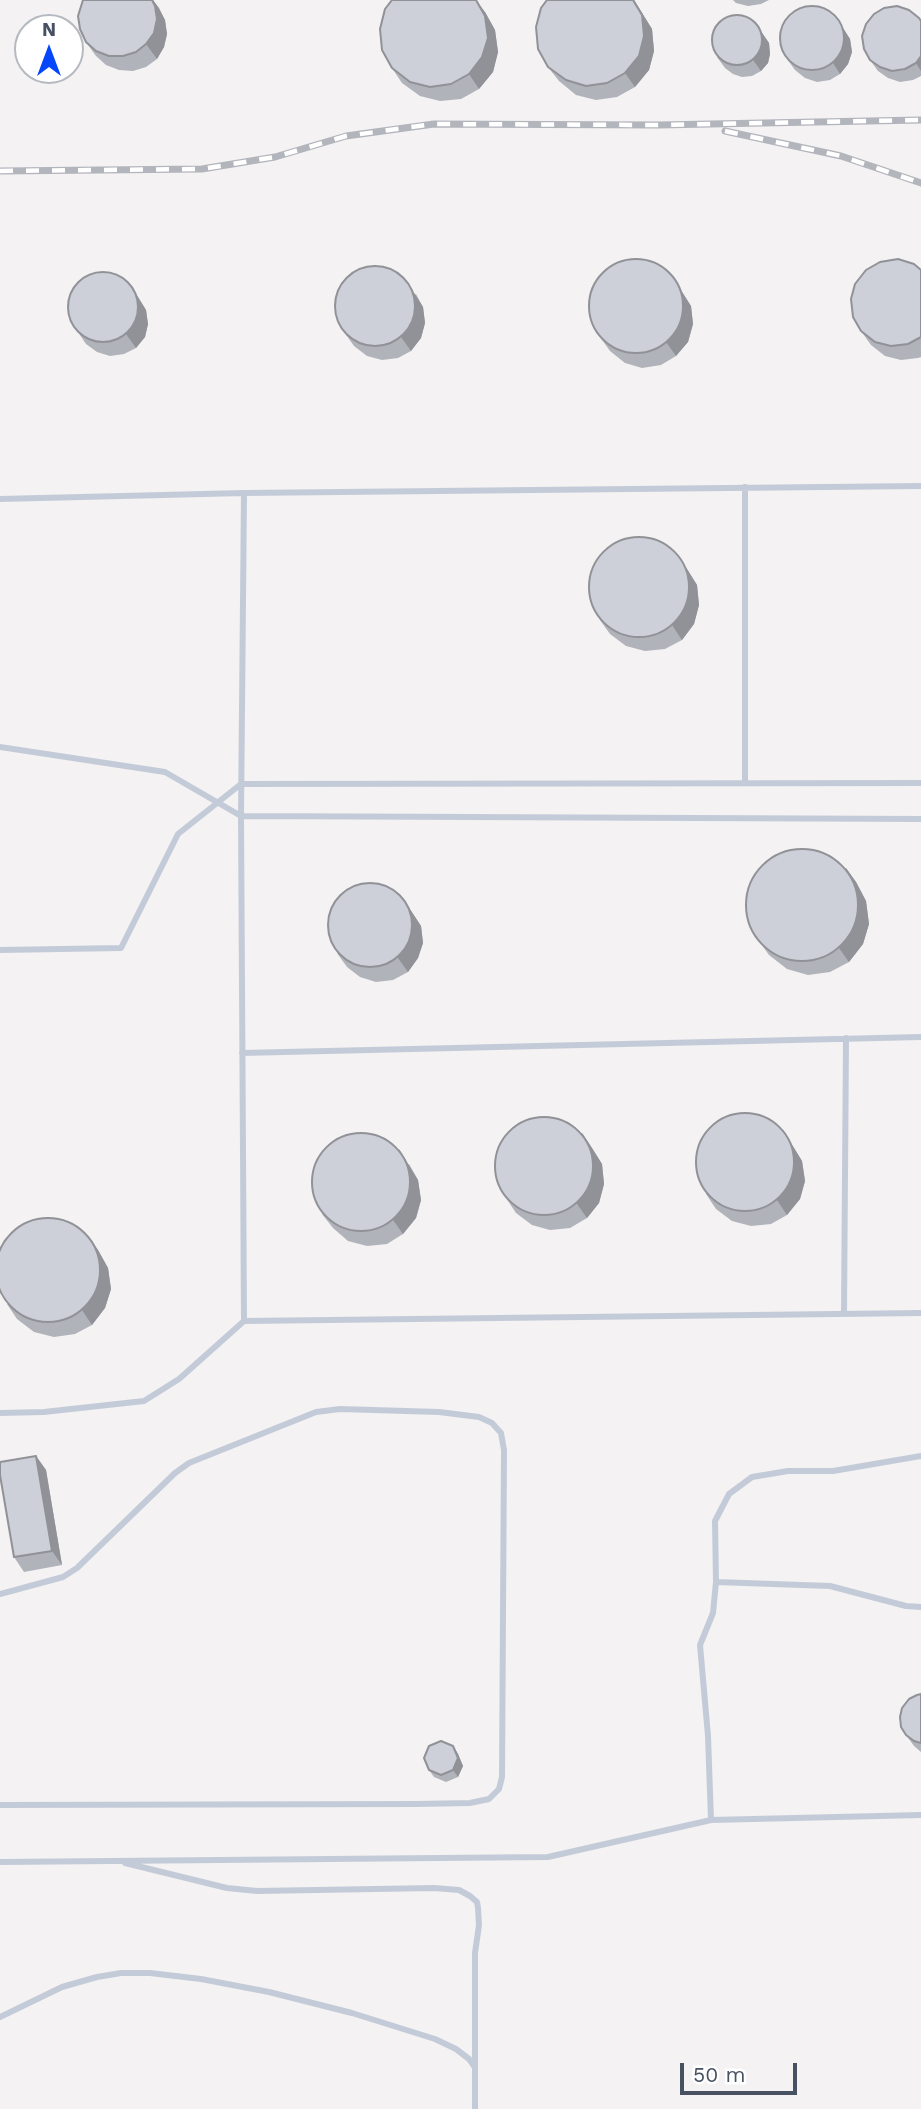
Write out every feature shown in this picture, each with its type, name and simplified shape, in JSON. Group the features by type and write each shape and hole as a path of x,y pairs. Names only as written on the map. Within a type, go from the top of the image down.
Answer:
{"lane":[{"path":"0,499 244,493 921,486"},
{"path":"745,487 745,782"},
{"path":"244,493 241,784 244,1321"},
{"path":"0,747 165,772 241,816 921,819"},
{"path":"0,950 121,948 178,834 241,784 921,783"},
{"path":"242,1053 921,1037"},
{"path":"844,1314 846,1038"},
{"path":"0,1413 44,1412 144,1401 179,1379 244,1321 921,1313"},
{"path":"0,1594 63,1577 77,1568 175,1473 189,1463 316,1412 340,1409 439,1412 479,1417 492,1423 501,1433 505,1450 502,1767 499,1789 489,1799 470,1803 403,1804 0,1805"},
{"path":"711,1820 708,1735 700,1646 713,1612 716,1582 715,1521 729,1494 752,1477 788,1471 833,1471 921,1456"},
{"path":"716,1582 830,1586 906,1606 921,1607"},
{"path":"0,1862 548,1857 711,1820 921,1815"},
{"path":"116,1861 227,1888 257,1891 434,1888 459,1890 470,1896 477,1902 479,1926 475,1953 475,2109"},
{"path":"0,2017 62,1987 121,1973 150,1973 201,1979 269,1992 352,2013 435,2039 456,2049 469,2059 475,2068"}],"building":[{"path":"83,0 152,0 157,19 154,33 136,52 109,56 96,51 86,42 84,14 79,14"},
{"path":"392,0 476,0 485,16 488,38 482,57 469,74 451,84 430,87 410,82 392,68 382,50 380,29 385,9"},
{"path":"547,0 633,0 642,15 644,36 639,56 625,73 607,83 586,86 566,80 548,67 538,49 536,27 541,8"},
{"path":"812,6 824,8 835,15 842,26 842,50 835,61 824,68 812,70 800,68 789,61 782,50 780,38 782,26 789,15 800,8"},
{"path":"897,6 909,10 921,21 921,56 916,63 905,69 892,71 870,60 864,49 862,36 866,24 874,14 884,8"},
{"path":"737,15 755,22 762,40 755,58 737,65 719,58 712,40 719,22"},
{"path":"636,259 654,263 669,273 679,288 683,306 679,324 669,339 654,349 636,353 618,349 603,339 593,324 589,306 593,288 603,273 618,263"},
{"path":"898,259 914,264 921,270 921,337 908,344 891,346 875,342 861,331 853,317 851,299 855,284 866,270 880,262"},
{"path":"375,266 390,269 403,278 412,291 415,306 412,321 403,334 390,343 375,346 360,343 347,334 338,321 335,306 338,291 347,278 360,269"},
{"path":"103,272 122,278 132,288 138,307 132,326 122,336 103,342 84,336 74,326 68,307 74,288 84,278"},
{"path":"639,537 658,541 674,552 685,568 689,587 685,606 674,622 658,633 639,637 620,633 604,622 593,606 589,587 593,568 604,552 620,541"},
{"path":"802,849 823,853 842,865 854,884 858,905 854,926 842,945 823,957 802,961 781,957 762,945 750,926 746,905 750,884 762,865 781,853"},
{"path":"362,883 378,883 394,890 405,901 412,917 409,941 400,955 378,967 362,967 346,960 335,949 328,933 328,917 335,901 346,890"},
{"path":"745,1113 764,1116 780,1127 791,1143 794,1162 791,1181 780,1197 764,1208 745,1211 726,1208 710,1197 699,1181 696,1162 699,1143 710,1127 726,1116"},
{"path":"544,1117 563,1120 579,1131 590,1147 593,1166 590,1185 579,1201 563,1212 544,1215 525,1212 509,1201 498,1185 495,1166 498,1147 509,1131 525,1120"},
{"path":"361,1133 380,1136 396,1147 407,1163 410,1182 407,1201 396,1217 380,1228 361,1231 342,1228 326,1217 315,1201 312,1182 315,1163 326,1147 342,1136"},
{"path":"48,1218 68,1222 85,1233 96,1250 100,1270 96,1290 85,1307 68,1318 48,1322 28,1318 11,1307 0,1290 -4,1270 0,1250 11,1233 28,1222"},
{"path":"36,1456 52,1551 14,1557 0,1462"},
{"path":"921,1694 921,1743 906,1735 901,1727 900,1717 902,1708 909,1699"},
{"path":"441,1741 453,1746 458,1758 453,1770 441,1775 429,1770 424,1758 429,1746"}],"railway":[{"path":"0,171 202,169 275,157 346,136 434,124 658,125 921,120"},
{"path":"725,131 841,156 921,183"}]}
